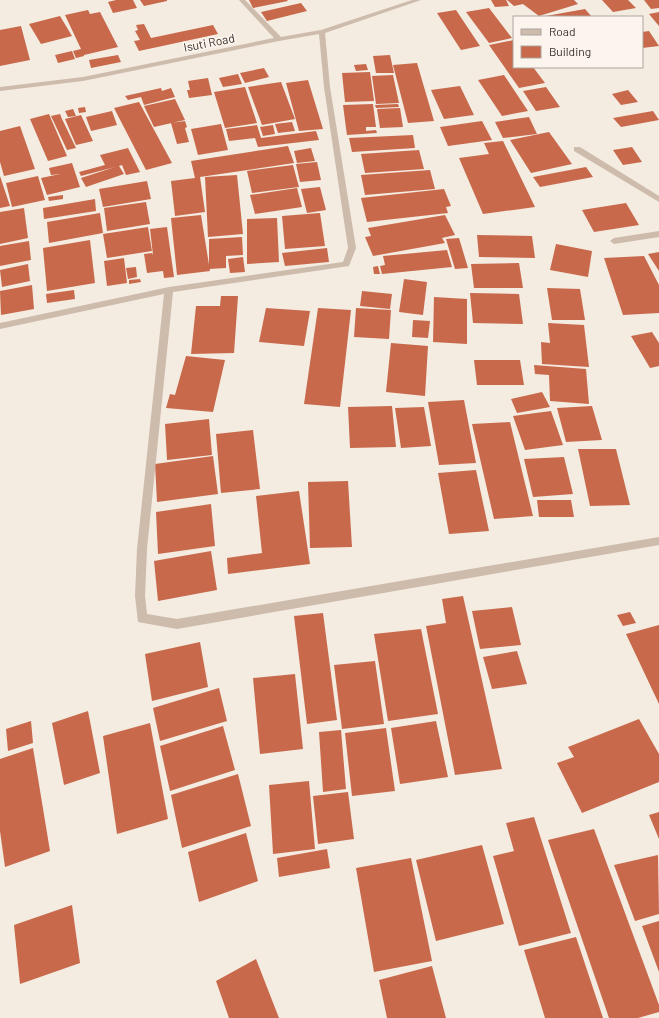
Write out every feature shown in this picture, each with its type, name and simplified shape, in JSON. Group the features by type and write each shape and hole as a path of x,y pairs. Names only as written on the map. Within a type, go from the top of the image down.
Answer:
{"street":[{"path":"242,0 279,39"},
{"name":"Isuti Road","path":"0,89 83,79 279,39 322,32 418,0"},
{"path":"0,326 169,290 346,264 352,248 327,87 322,32"},
{"path":"577,149 659,199"},
{"path":"614,241 659,234"},
{"path":"169,290 142,549 140,596 142,618 176,624 659,541"}],"building":[{"path":"116,0 133,0 137,8 113,13 108,2"},
{"path":"140,0 167,0 167,1 144,6"},
{"path":"249,0 287,0 288,1 253,8"},
{"path":"491,0 506,0 509,6 495,7"},
{"path":"507,0 574,0 578,4 539,16 523,4 514,6"},
{"path":"602,0 628,0 636,8 613,12"},
{"path":"644,0 659,0 659,8 651,9"},
{"path":"301,3 307,11 267,21 261,12"},
{"path":"489,8 512,38 489,43 466,12"},
{"path":"585,9 591,16 546,16"},
{"path":"88,10 90,14 100,12 118,47 76,58 73,51 81,49 65,15"},
{"path":"456,10 480,46 461,50 437,13"},
{"path":"659,12 659,26 649,14"},
{"path":"60,16 72,36 41,44 29,24"},
{"path":"144,24 151,38 213,25 218,34 139,51 134,41 140,40 135,31 138,30 136,25"},
{"path":"21,26 30,60 0,66 0,30"},
{"path":"649,31 659,46 643,48 643,32"},
{"path":"513,40 513,68 534,68 545,83 519,88 489,45"},
{"path":"72,51 75,59 58,63 55,55"},
{"path":"118,55 121,62 91,68 89,60"},
{"path":"390,55 394,73 376,73 373,56"},
{"path":"417,63 434,121 408,123 393,65"},
{"path":"366,64 368,70 356,71 354,65"},
{"path":"264,68 269,77 245,83 240,73"},
{"path":"370,72 374,101 345,102 342,73"},
{"path":"238,74 242,84 223,87 219,78"},
{"path":"393,75 399,103 376,104 372,76"},
{"path":"504,75 528,111 502,116 478,80"},
{"path":"208,78 212,95 189,98 187,90 190,90 188,81"},
{"path":"308,80 323,129 299,131 286,83"},
{"path":"281,82 295,119 262,125 248,87"},
{"path":"460,86 474,115 444,119 431,90"},
{"path":"245,87 257,123 225,128 214,92"},
{"path":"546,87 560,107 536,111 523,91"},
{"path":"161,88 162,91 171,88 175,97 144,105 141,97 128,100 125,96"},
{"path":"628,90 638,102 621,105 612,94"},
{"path":"175,99 185,120 154,127 144,106"},
{"path":"139,102 172,163 146,170 114,108"},
{"path":"373,104 376,127 366,127 366,131 376,130 377,133 347,135 343,105"},
{"path":"398,104 399,107 376,108 375,105"},
{"path":"85,107 86,112 79,113 78,108"},
{"path":"400,108 403,127 380,128 377,109"},
{"path":"73,109 76,116 68,117 65,111"},
{"path":"112,111 117,125 91,131 86,117"},
{"path":"653,111 659,120 621,127 613,118"},
{"path":"49,114 67,156 48,161 30,119"},
{"path":"60,114 76,148 67,150 51,116"},
{"path":"81,115 93,141 76,145 65,119"},
{"path":"529,117 537,134 503,138 495,122"},
{"path":"185,121 187,127 185,128 189,142 177,144 171,123"},
{"path":"482,121 492,140 448,146 440,127"},
{"path":"292,122 295,131 278,133 275,124"},
{"path":"221,124 228,150 198,155 191,129"},
{"path":"257,125 261,138 316,131 319,140 258,147 255,138 229,141 226,129"},
{"path":"273,125 275,134 263,136 260,127"},
{"path":"20,126 35,169 4,176 0,162 0,131"},
{"path":"549,132 572,164 531,173 510,140"},
{"path":"413,135 415,148 352,152 349,138"},
{"path":"503,141 535,207 483,214 459,158 489,154 484,143"},
{"path":"288,146 294,163 200,177 205,212 175,216 171,181 195,178 191,161"},
{"path":"632,147 642,162 623,165 613,150"},
{"path":"128,148 140,172 126,175 122,165 119,166 124,174 86,187 81,178 115,167 81,176 79,172 105,165 100,155"},
{"path":"311,148 315,161 297,163 294,151"},
{"path":"419,150 424,169 365,173 361,154"},
{"path":"317,162 321,180 300,182 296,164"},
{"path":"72,163 80,187 47,195 41,178 60,174 51,175 49,168"},
{"path":"293,165 299,187 252,193 247,171"},
{"path":"586,167 593,177 540,187 533,177"},
{"path":"430,170 435,189 365,195 361,175"},
{"path":"237,175 243,234 208,237 205,177"},
{"path":"0,176 10,206 0,208"},
{"path":"38,176 45,200 12,207 6,183"},
{"path":"147,181 151,199 103,207 99,189"},
{"path":"320,187 326,210 307,213 301,189"},
{"path":"297,188 302,207 255,214 250,195"},
{"path":"444,189 451,206 446,207 448,213 367,222 361,198"},
{"path":"63,195 63,199 49,201 48,197"},
{"path":"95,199 96,211 44,219 43,208"},
{"path":"146,202 150,224 107,231 104,208"},
{"path":"626,203 639,225 594,232 582,210"},
{"path":"24,208 28,238 0,244 0,212"},
{"path":"100,213 103,233 49,243 47,222"},
{"path":"320,213 325,246 285,249 282,216"},
{"path":"201,215 210,271 177,275 171,218"},
{"path":"445,215 455,235 442,238 445,243 373,256 365,237 371,236 368,228"},
{"path":"277,218 279,262 247,264 247,219"},
{"path":"148,227 152,251 107,258 103,234"},
{"path":"167,227 174,277 164,278 163,271 147,273 144,254 152,253 153,255 150,229"},
{"path":"477,235 532,236 535,258 479,257"},
{"path":"242,237 243,255 226,256 226,268 209,269 209,239"},
{"path":"459,238 468,268 455,269 446,239"},
{"path":"90,240 95,283 47,291 43,248"},
{"path":"29,241 31,260 0,266 0,246"},
{"path":"556,244 592,251 588,277 550,270"},
{"path":"327,248 329,262 285,266 282,253"},
{"path":"447,250 452,267 382,274 380,266 385,265 383,256"},
{"path":"659,252 659,271 648,254"},
{"path":"644,256 659,285 659,313 623,315 604,258"},
{"path":"243,257 245,272 230,273 228,259"},
{"path":"124,258 127,283 107,286 104,261"},
{"path":"519,263 523,288 474,288 471,264"},
{"path":"28,264 30,281 2,287 0,270"},
{"path":"378,266 380,274 374,274 373,267"},
{"path":"136,267 137,277 128,279 126,268"},
{"path":"140,279 141,282 129,284 129,280"},
{"path":"404,279 427,282 423,315 399,312"},
{"path":"32,285 34,309 1,315 0,291"},
{"path":"547,288 580,289 585,320 552,320"},
{"path":"74,290 75,299 47,303 46,294"},
{"path":"362,291 392,294 390,309 360,306"},
{"path":"470,293 519,294 523,324 473,323"},
{"path":"221,296 238,296 234,353 191,354 196,306 220,306"},
{"path":"434,297 467,299 467,344 433,342"},
{"path":"266,308 310,311 304,346 259,342"},
{"path":"318,308 351,310 340,407 304,404"},
{"path":"356,308 391,310 389,339 354,337"},
{"path":"413,320 430,321 428,338 412,337"},
{"path":"548,323 584,325 589,367 542,364 541,342 550,343"},
{"path":"652,332 659,343 659,366 650,368 631,336"},
{"path":"391,343 428,346 425,396 386,392"},
{"path":"186,356 225,360 213,412 166,408 170,394 175,395"},
{"path":"474,360 520,360 524,385 477,385"},
{"path":"534,365 586,369 589,404 550,401 549,375 535,374"},
{"path":"542,392 550,407 517,413 511,399"},
{"path":"464,400 476,463 439,465 428,402"},
{"path":"392,406 396,447 350,448 348,407"},
{"path":"592,406 602,440 566,442 557,408"},
{"path":"424,407 431,446 401,448 395,408"},
{"path":"551,411 563,445 525,450 513,416"},
{"path":"209,419 212,455 167,460 165,424"},
{"path":"510,422 533,516 494,519 472,424"},
{"path":"253,430 260,489 221,493 216,434"},
{"path":"578,449 616,449 630,505 590,506"},
{"path":"213,456 218,494 157,502 155,464"},
{"path":"564,457 573,494 533,497 524,459"},
{"path":"476,470 489,531 449,534 438,473"},
{"path":"348,481 352,547 310,548 308,482"},
{"path":"299,491 310,564 228,574 227,558 262,553 256,496"},
{"path":"537,500 571,500 574,517 539,517"},
{"path":"211,504 215,546 158,554 156,512"},
{"path":"211,551 217,590 158,601 154,561"},
{"path":"463,596 502,769 455,775 426,626 446,623 442,599"},
{"path":"512,607 521,645 480,649 472,611"},
{"path":"630,612 636,623 623,626 617,615"},
{"path":"323,613 337,720 307,724 294,616"},
{"path":"659,625 659,704 626,634"},
{"path":"421,629 438,714 388,721 374,634"},
{"path":"200,642 208,687 152,701 145,654"},
{"path":"517,651 527,684 492,689 483,657"},
{"path":"375,661 384,724 342,729 334,665"},
{"path":"295,674 303,749 260,754 253,678"},
{"path":"219,688 227,721 160,741 153,708"},
{"path":"88,711 100,773 64,785 52,723"},
{"path":"639,719 659,754 659,782 582,813 557,763 574,757 568,747"},
{"path":"31,721 33,743 8,751 6,729"},
{"path":"436,721 448,777 400,784 391,728"},
{"path":"150,723 168,819 117,834 103,736"},
{"path":"223,726 235,770 170,791 160,746"},
{"path":"386,728 395,791 352,796 345,733"},
{"path":"341,730 346,789 323,792 319,732"},
{"path":"33,748 50,851 5,867 0,831 0,759"},
{"path":"238,774 251,826 182,848 171,795"},
{"path":"309,781 315,849 273,854 269,785"},
{"path":"348,792 354,839 318,844 313,796"},
{"path":"659,812 659,839 649,815"},
{"path":"534,817 571,933 519,946 493,856 514,851 506,823"},
{"path":"594,829 659,1005 659,1012 638,1018 609,1018 548,840"},
{"path":"246,833 258,881 199,902 188,852"},
{"path":"482,845 504,924 436,941 416,860"},
{"path":"327,849 330,868 279,877 277,858"},
{"path":"658,855 659,914 635,921 614,865"},
{"path":"411,858 432,961 374,972 356,868"},
{"path":"72,905 80,963 20,984 14,925"},
{"path":"659,921 659,972 642,926"},
{"path":"576,937 603,1018 545,1018 524,950"},
{"path":"256,959 279,1018 229,1018 216,981"},
{"path":"432,966 446,1018 387,1018 379,980"}]}
